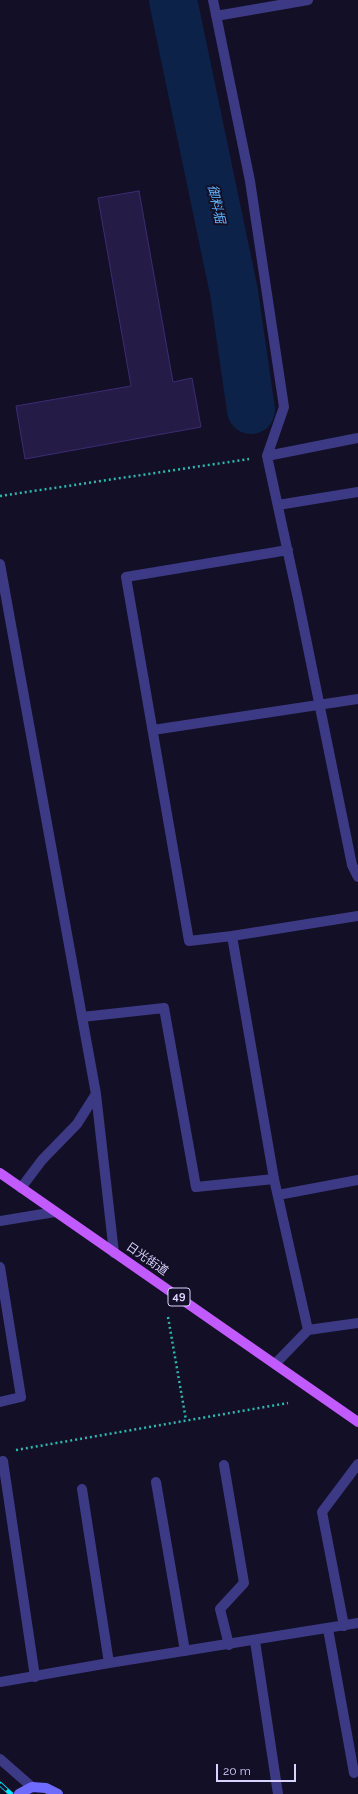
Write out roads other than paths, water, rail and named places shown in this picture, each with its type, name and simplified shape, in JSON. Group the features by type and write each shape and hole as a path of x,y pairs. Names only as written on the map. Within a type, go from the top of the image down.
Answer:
{"main road":[{"name":"日光街道","path":"0,1173 358,1422"},
{"path":"19,1794 32,1787 46,1788 58,1794"}],"street":[{"path":"213,0 250,181 284,407 267,456 288,550 352,865 358,877"},
{"path":"216,16 308,0"},
{"path":"267,456 358,438"},
{"path":"278,505 358,492"},
{"path":"288,550 126,577 190,941 232,936 358,916"},
{"path":"0,564 96,1094 114,1253"},
{"path":"153,730 358,700"},
{"path":"232,936 274,1180 308,1330"},
{"path":"82,1017 164,1008 196,1187 274,1180"},
{"path":"21,1188 42,1160 77,1124 96,1094"},
{"path":"278,1195 358,1180"},
{"path":"0,1221 55,1212"},
{"path":"0,1267 21,1397 0,1402"},
{"path":"275,1364 308,1330 358,1323"},
{"path":"3,1461 35,1677"},
{"path":"344,1626 322,1512 358,1464"},
{"path":"224,1465 244,1584 220,1609 229,1645"},
{"path":"156,1482 185,1651"},
{"path":"82,1489 109,1663"},
{"path":"0,1682 358,1623"},
{"path":"328,1629 354,1773"},
{"path":"255,1641 278,1794"},
{"path":"0,1759 32,1787"}],"waterway":[{"name":"御料堀","path":"173,0 234,292 251,410"}],"railway":[{"path":"0,1784 11,1794"}]}
